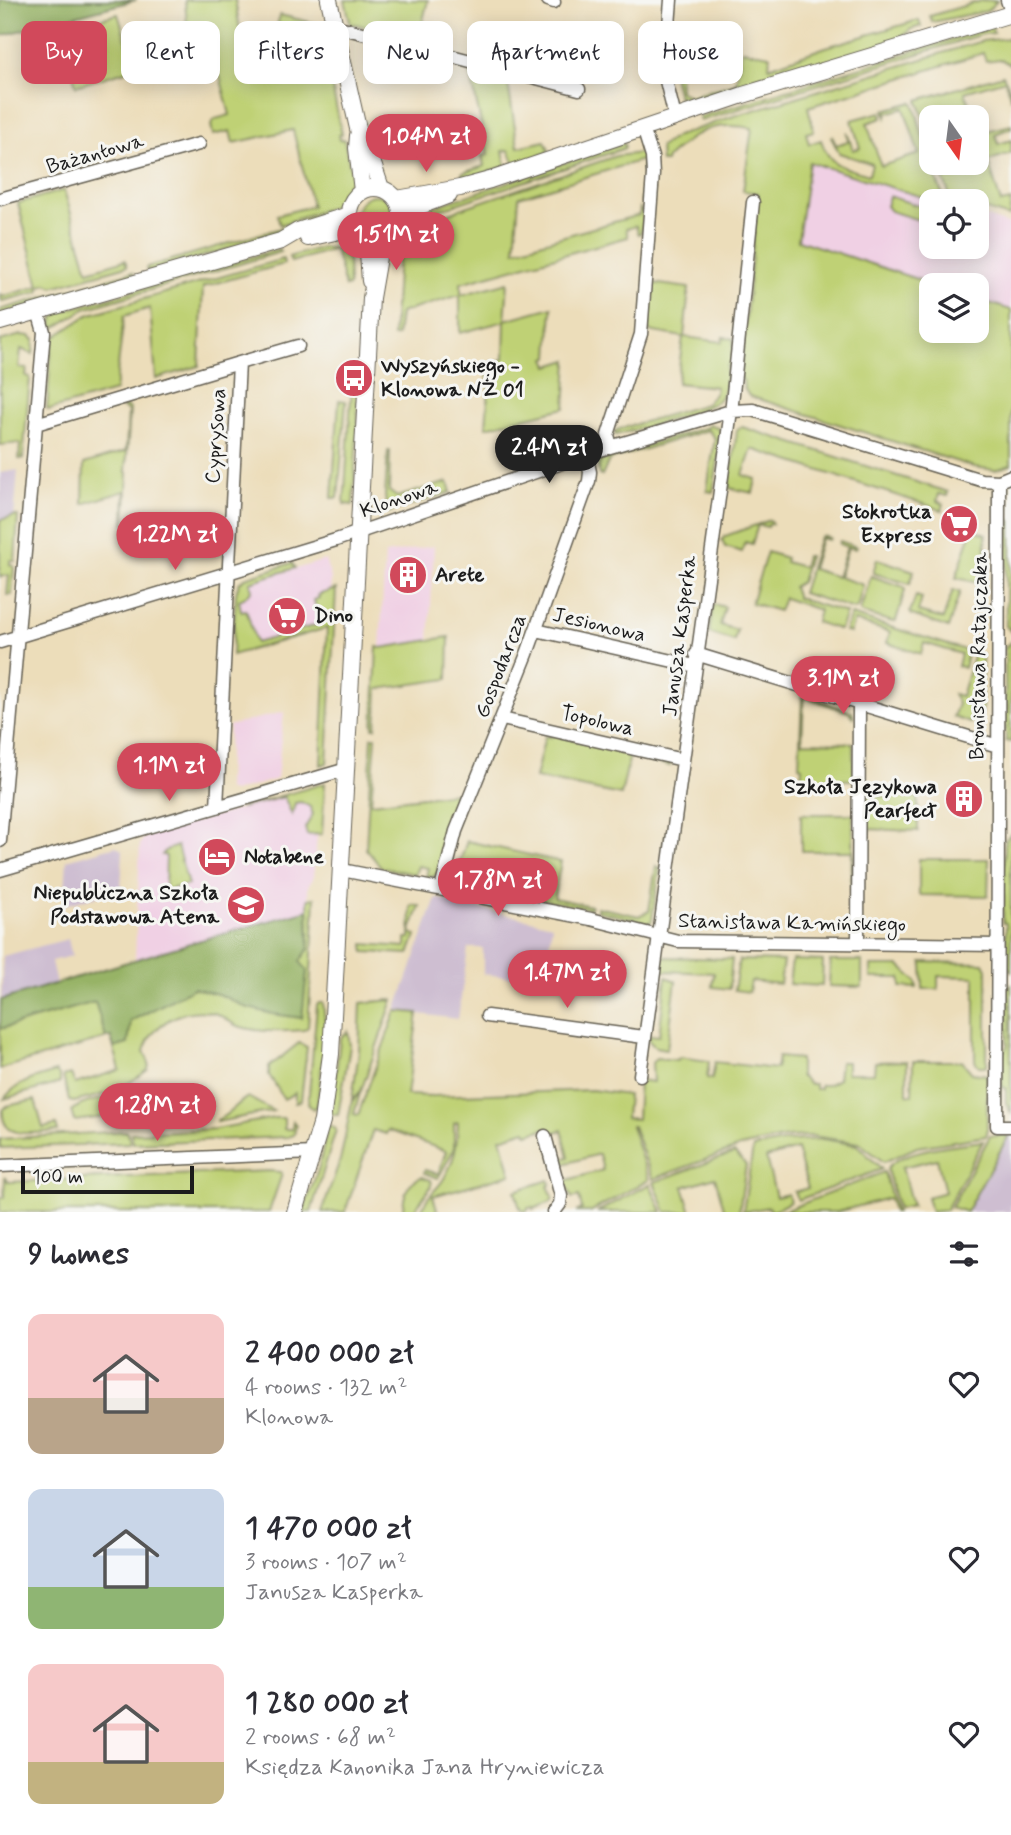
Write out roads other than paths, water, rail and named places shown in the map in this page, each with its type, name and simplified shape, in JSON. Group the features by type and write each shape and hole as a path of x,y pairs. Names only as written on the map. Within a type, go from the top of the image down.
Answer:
{"street":[{"path":"329,0 334,21"},
{"path":"671,0 665,77 675,117"},
{"path":"399,206 435,202 460,188 675,117 1011,13 1007,0"},
{"path":"349,30 579,89"},
{"path":"348,84 359,133 367,146 381,188"},
{"path":"611,446 608,435 637,348 643,316 653,178 652,157 643,128"},
{"path":"359,133 357,148 362,191"},
{"name":"Bażantowa","path":"0,199 199,144"},
{"path":"351,221 352,201 362,191 381,188 391,193 399,206 396,230 374,239"},
{"name":"Janusza Kasperka","path":"640,1075 731,411 753,202"},
{"path":"351,221 374,239"},
{"path":"0,322 281,240 302,239 351,221"},
{"path":"295,1212 324,1115 331,1054 374,239"},
{"path":"0,839 44,332 38,311"},
{"path":"239,363 298,346"},
{"name":"Cyprysowa","path":"36,424 239,363 217,807"},
{"name":"Klonowa","path":"0,642 359,533 586,454 731,411 753,410 981,480 1005,479"},
{"name":"Gospodarcza","path":"440,889 456,831 536,630 589,481 586,454"},
{"name":"Bronisława Ratajczaka","path":"1005,479 998,746 997,1126 1011,1126"},
{"name":"Jesionowa","path":"536,630 695,660 859,704 998,746"},
{"path":"858,943 859,704"},
{"name":"Topolowa","path":"502,719 683,760"},
{"path":"0,870 347,769"},
{"name":"Stanisława Kamińskiego","path":"342,870 591,919 678,941 997,946"},
{"path":"486,1016 644,1037"},
{"path":"545,1136 561,1196 560,1204 554,1212"},
{"path":"0,1166 314,1153"}],"place":[{"name":"Wyszyńskiego - Klonowa NŻ 01","path":"354,378"},
{"name":"Stokrotka Express","path":"959,524"},
{"name":"Arete","path":"408,575"},
{"name":"Dino","path":"287,616"},
{"name":"Szkoła Językowa Pearfect","path":"964,799"},
{"name":"Notabene","path":"217,857"},
{"name":"Niepubliczna Szkoła Podstawowa Atena","path":"246,905"}]}
